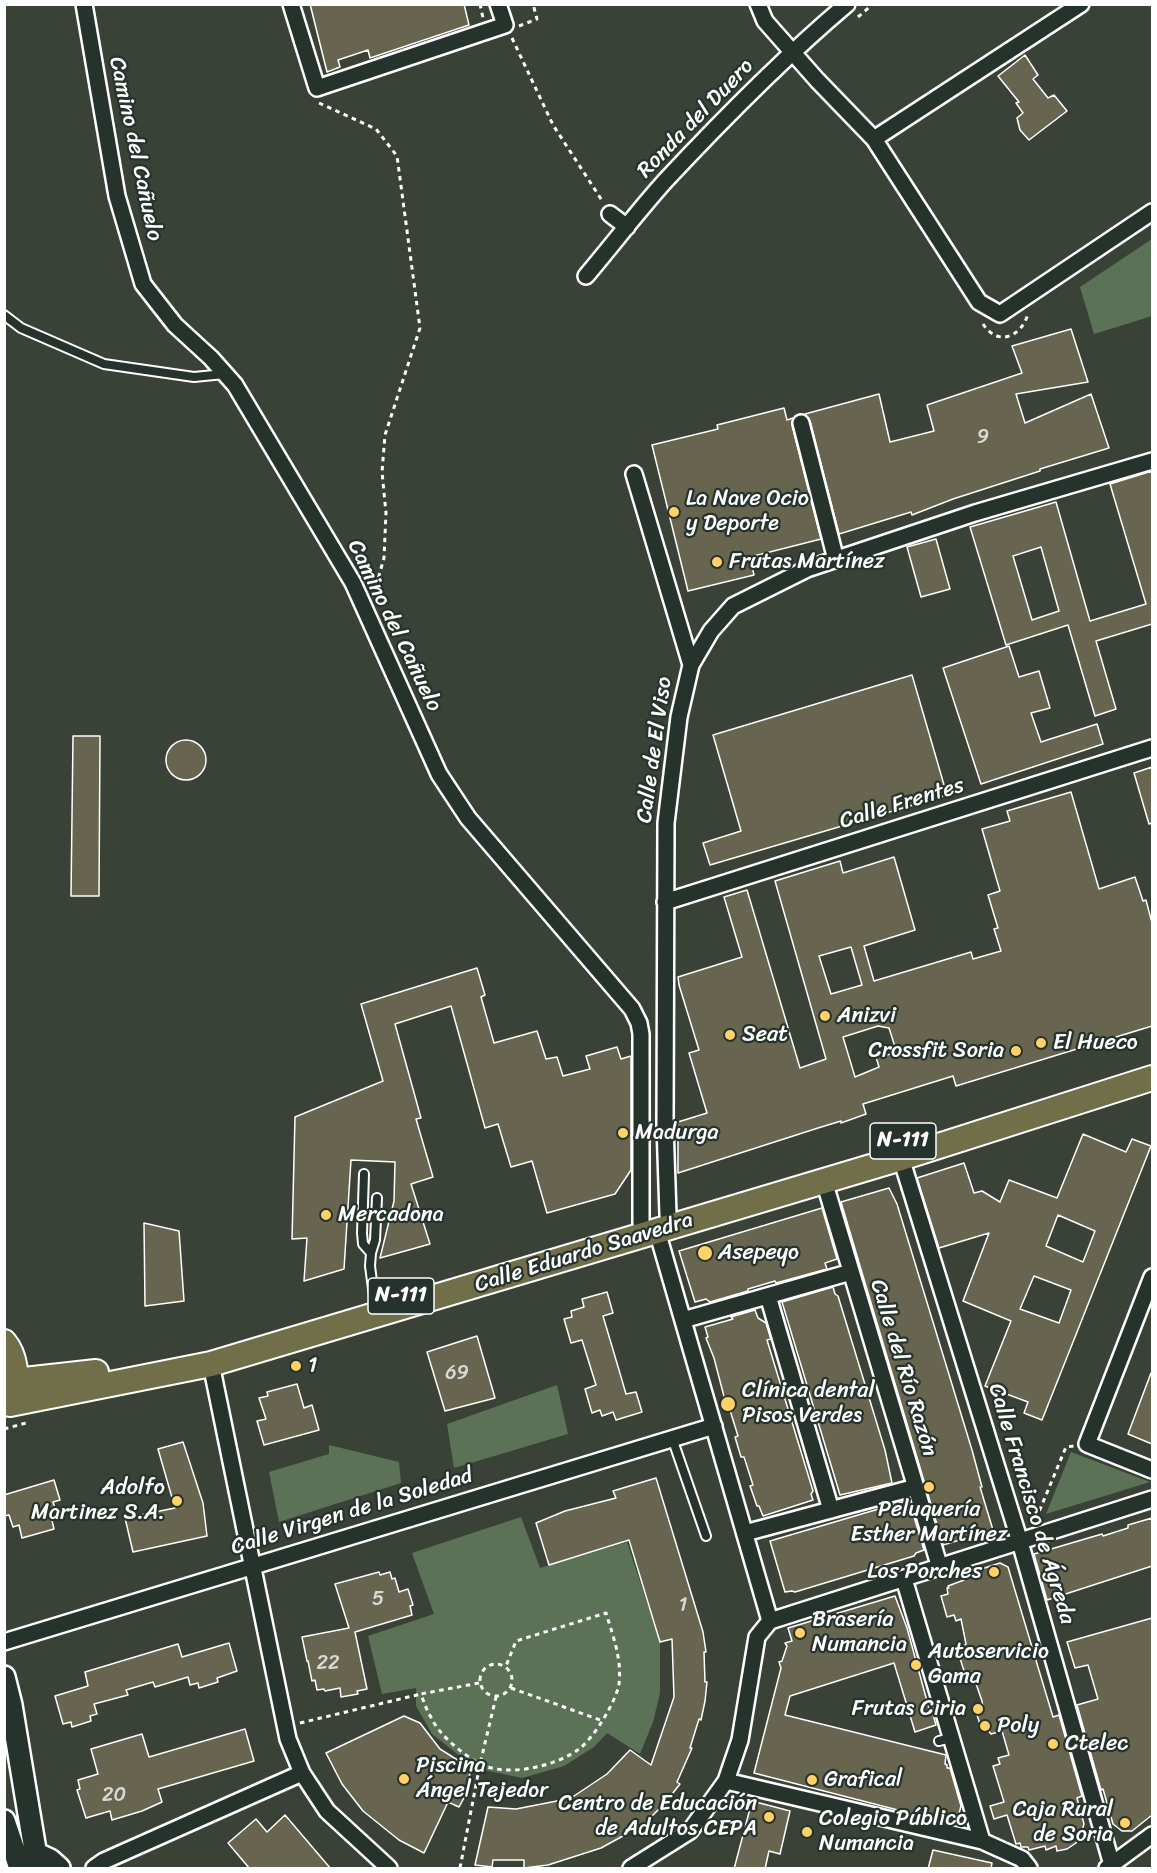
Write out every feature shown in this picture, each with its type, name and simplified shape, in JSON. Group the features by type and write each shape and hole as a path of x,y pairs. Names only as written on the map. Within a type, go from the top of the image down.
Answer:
{"main road":[{"name":"Calle Eduardo Saavedra","path":"118,1376 212,1364 1152,1065"},
{"name":"Calle Eduardo Saavedra","path":"10,1401 118,1376 170,1359 375,1304 655,1223 824,1181 1152,1078"},
{"path":"4,1342 11,1354 15,1371 10,1401"}],"street":[{"name":"Camino del Cañuelo","path":"84,4 117,196 143,284 175,325 235,385 353,583 439,774 468,818 632,1008 641,1034 655,1223"},
{"path":"291,4 317,88 507,28 498,4"},
{"path":"758,4 765,21 874,139 979,302 1000,314 1152,212"},
{"name":"Ronda del Duero","path":"586,276 665,182 793,52 848,4"},
{"path":"874,139 1081,4"},
{"path":"610,214 627,227"},
{"path":"801,423 836,560"},
{"name":"Calle de El Viso","path":"655,1223 665,1125 666,823 679,717 691,665 711,631 734,606 807,569 975,513 1152,460"},
{"path":"634,474 691,665"},
{"name":"Calle Frentes","path":"665,902 1152,748"},
{"name":"Calle Francisco de Ágreda","path":"901,1158 1020,1542 1114,1867"},
{"name":"Calle del Río Razón","path":"824,1181 940,1568"},
{"path":"655,1223 770,1621"},
{"path":"683,1320 851,1272"},
{"path":"1152,1277 1087,1444 1152,1470"},
{"path":"768,1296 831,1510"},
{"path":"212,1364 285,1726 302,1773 327,1811 389,1869"},
{"name":"Calle Virgen de la Soledad","path":"4,1642 714,1426"},
{"path":"745,1533 916,1487"},
{"path":"632,1869 690,1831 726,1781 740,1740 757,1637 770,1621 1152,1499"},
{"path":"904,1579 945,1740 982,1841"},
{"path":"4,1677 11,1705 37,1861 50,1860 59,1869"},
{"path":"94,1869 104,1862 302,1773"},
{"path":"726,1781 982,1841 1022,1859 1029,1869"},
{"path":"4,1821 20,1869"},
{"path":"1114,1867 1152,1835"}],"lane":[{"path":"4,315 21,328 104,364 194,377 226,374"},
{"path":"364,1174 362,1233 363,1244 371,1254"},
{"path":"375,1304 370,1266 375,1240 377,1198"},
{"path":"672,1438 706,1536"}],"path":[{"path":"533,4 537,19 507,28 553,125 610,214"},
{"path":"856,18 873,4"},
{"path":"317,88 313,100 376,129 397,156 420,328 385,435 382,472 386,513 384,558 376,586 363,605"},
{"path":"1036,1520 1066,1447"},
{"path":"421,1694 432,1721 452,1743 480,1764 525,1770 553,1762 579,1749 603,1721 619,1685 618,1650 606,1613 516,1641 506,1666"},
{"path":"493,1663 506,1666 513,1676 510,1688 504,1695 496,1697 485,1693 479,1683 482,1670 493,1663"},
{"path":"285,1726 421,1694 479,1683"},
{"path":"510,1688 603,1721"},
{"path":"460,1869 480,1764 496,1697"}],"green space":[{"path":"1152,239 1152,316 1094,334 1080,287"},
{"path":"557,1385 568,1434 454,1468 447,1424"},
{"path":"329,1445 399,1462 401,1483 279,1522 269,1472 329,1454"},
{"path":"1071,1452 1150,1482 1046,1514"},
{"path":"521,1517 540,1568 627,1542 660,1642 660,1693 653,1722 640,1754 607,1733 594,1747 564,1766 522,1778 475,1768 432,1734 416,1706 416,1688 382,1694 368,1636 434,1614 412,1553"}],"building":[{"path":"310,4 464,4 469,25 370,58 368,50 338,60 340,67 327,72"},
{"path":"1025,55 1038,75 1033,79 1048,98 1054,95 1067,111 1029,140 1020,130 1017,118 1023,113 1016,103 1019,102 998,76"},
{"path":"1071,329 1088,382 1016,394 1025,423 1091,394 1109,448 1040,469 1040,471 953,499 912,515 911,512 839,534 810,421 805,414 879,394 890,442 934,431 927,405 1022,373 1012,346"},
{"path":"784,408 787,420 793,418 792,425 821,539 750,557 754,575 688,591 652,445 718,429 717,425"},
{"path":"1152,471 1152,624 1096,641 1116,709 1095,716 1068,625 1006,645 970,527 1056,502 1090,621 1146,604 1110,484","holes":["1041,547 1059,611 1032,620 1013,556"]},
{"path":"936,539 950,589 921,597 907,547"},
{"path":"1009,646 1019,677 1039,671 1050,708 1031,713 1041,742 1097,724 1103,744 981,784 943,668"},
{"path":"912,675 947,795 710,865 703,843 741,831 713,735"},
{"path":"73,736 100,736 99,896 71,896"},
{"path":"186,740 200,746 206,760 200,774 186,780 172,774 166,760 172,746"},
{"path":"1152,767 1152,823 1149,824 1134,773"},
{"path":"1071,792 1099,889 1135,877 1143,901 1146,900 1152,923 1152,1026 956,1086 953,1076 863,1104 866,1114 841,1123 841,1121 678,1173 678,1122 707,1113 689,1053 699,1050 678,977 742,957 724,897 747,890 800,1068 826,1059 775,881 840,861 843,873 894,857 915,930 864,946 874,981 971,952 973,959 1001,951 994,929 998,928 988,895 1000,891 982,829 1010,821 1007,811","holes":["851,947 862,985 831,994 819,956","878,1026 889,1028 897,1053 876,1057 879,1067 855,1077 843,1037"]},
{"path":"477,968 485,995 481,997 494,1043 537,1031 546,1059 557,1057 563,1076 590,1069 586,1056 617,1047 621,1059 631,1056 631,1170 615,1194 547,1213 532,1161 511,1167 498,1124 485,1128 451,1006 395,1024 421,1118 416,1119 433,1177 411,1184 430,1244 380,1258 394,1201 395,1162 351,1160 344,1269 304,1281 307,1238 292,1239 295,1117 383,1081 361,1004"},
{"path":"1083,1134 1126,1152 1132,1139 1151,1146 1042,1420 1024,1413 1028,1402 985,1386 1011,1321 963,1301 989,1233 939,1248 917,1178 964,1163 974,1193 982,1191 1000,1202 1009,1180 1057,1198","holes":["1058,1215 1095,1231 1083,1262 1046,1246","1034,1276 1071,1290 1059,1323 1020,1309"]},
{"path":"889,1188 897,1204 972,1450 993,1530 943,1545 841,1202"},
{"path":"822,1208 837,1259 825,1263 827,1269 776,1283 775,1281 710,1302 706,1299 695,1302 679,1251"},
{"path":"144,1223 179,1231 184,1301 145,1306"},
{"path":"833,1287 838,1296 885,1450 892,1483 840,1495 782,1302"},
{"path":"607,1292 613,1313 603,1316 626,1394 636,1392 642,1412 616,1420 613,1412 602,1416 600,1410 592,1413 585,1389 596,1385 582,1340 571,1343 564,1319 572,1317 571,1311 584,1307 582,1299"},
{"path":"755,1310 758,1318 766,1323 771,1339 767,1340 813,1491 811,1494 813,1500 763,1516 750,1486 753,1485 744,1457 741,1457 735,1437 738,1436 729,1407 727,1408 714,1358 706,1338 708,1337 705,1327"},
{"path":"477,1336 495,1398 445,1411 427,1352"},
{"path":"1152,1373 1152,1444 1128,1434"},
{"path":"297,1384 304,1408 312,1405 319,1430 264,1445 257,1421 266,1419 259,1398 268,1396 267,1392"},
{"path":"183,1442 203,1503 207,1536 133,1552 125,1518 175,1508 158,1449"},
{"path":"656,1478 703,1632 706,1652 704,1652 705,1682 707,1682 705,1701 701,1720 699,1719 690,1748 692,1748 677,1782 680,1784 643,1825 601,1848 548,1865 524,1868 524,1860 493,1860 492,1867 475,1865 488,1807 516,1809 574,1796 607,1774 630,1750 651,1765 674,1697 672,1639 660,1642 629,1540 549,1565 536,1523 565,1511 616,1498 613,1491"},
{"path":"54,1480 60,1500 53,1502 57,1514 51,1516 54,1529 22,1538 19,1525 13,1527 9,1515 4,1516 4,1495"},
{"path":"909,1500 924,1550 914,1556 795,1592 785,1592 770,1541"},
{"path":"1152,1518 1152,1566 1047,1600 1034,1554 1102,1534 1103,1536"},
{"path":"1000,1563 1008,1567 1053,1717 1059,1715 1082,1796 1077,1798 1084,1824 1076,1843 1067,1849 1057,1851 1056,1846 1046,1850 1045,1846 1029,1850 1028,1847 1021,1847 1020,1843 1016,1844 1007,1815 994,1819 990,1806 1004,1802 993,1766 1000,1764 998,1758 1009,1755 1002,1731 991,1734 987,1729 982,1730 975,1709 983,1707 982,1701 972,1672 965,1674 958,1652 962,1651 961,1648 966,1644 961,1619 956,1621 954,1615 947,1617 941,1596 948,1594 948,1586 964,1580 963,1575"},
{"path":"379,1572 380,1575 390,1572 392,1579 395,1578 399,1592 408,1589 413,1605 410,1606 412,1615 355,1632 367,1689 357,1691 358,1694 341,1697 340,1688 317,1690 315,1680 312,1681 302,1637 349,1628 335,1584"},
{"path":"895,1596 936,1725 915,1732 894,1663 790,1696 785,1715 946,1755 945,1764 947,1768 950,1768 961,1806 956,1825 754,1773 781,1668 779,1662 782,1661 787,1646 785,1643 792,1641 788,1628"},
{"path":"1152,1618 1152,1815 1132,1831 1122,1831 1113,1824 1077,1705 1098,1699 1088,1665 1075,1668 1067,1642"},
{"path":"229,1643 237,1671 217,1678 218,1682 199,1688 198,1683 190,1685 188,1677 155,1687 153,1682 126,1690 128,1695 94,1704 97,1714 90,1716 91,1721 72,1727 71,1722 63,1724 55,1696 88,1686 85,1672 178,1644 182,1657"},
{"name":"Piscina Ángel Tejedor","path":"404,1716 420,1723 440,1749 467,1766 470,1773 465,1796 459,1807 448,1802 424,1853 399,1840 363,1811 342,1784 326,1753"},
{"path":"245,1729 254,1761 158,1789 162,1802 142,1811 112,1820 110,1811 86,1818 77,1790 80,1789 78,1780 98,1774 91,1749 142,1734 149,1757"},
{"path":"752,1801 790,1811 780,1854 769,1851 765,1869 734,1869"},
{"path":"285,1815 331,1869 250,1869 228,1843 256,1819 267,1832"},
{"path":"933,1850 992,1863 991,1869 928,1869"}],"place":[{"name":"La Nave Ocio y Deporte","path":"674,512"},
{"name":"Frutas Martínez","path":"717,562"},
{"name":"Anizvi","path":"825,1016"},
{"name":"Seat","path":"730,1035"},
{"name":"El Hueco","path":"1041,1043"},
{"name":"Crossfit Soria","path":"1016,1051"},
{"name":"Madurga","path":"623,1133"},
{"name":"Mercadona","path":"326,1215"},
{"name":"Asepeyo","path":"705,1253"},
{"name":"1","path":"296,1366"},
{"name":"Clínica dental Pisos Verdes","path":"728,1404"},
{"name":"Peluquería Esther Martínez","path":"929,1487"},
{"name":"Adolfo Martinez S.A.","path":"177,1501"},
{"name":"Los Porches","path":"994,1572"},
{"name":"Brasería Numancia","path":"800,1633"},
{"name":"Autoservicio Gama","path":"916,1665"},
{"name":"Frutas Ciria","path":"978,1709"},
{"name":"Poly","path":"985,1726"},
{"name":"Ctelec","path":"1053,1744"},
{"name":"Piscina Ángel Tejedor","path":"404,1779"},
{"name":"Grafical","path":"812,1780"},
{"name":"Centro de Educación de Adultos CEPA","path":"769,1817"},
{"name":"Caja Rural de Soria","path":"1125,1823"},
{"name":"Colegio Público Numancia","path":"807,1832"}]}
